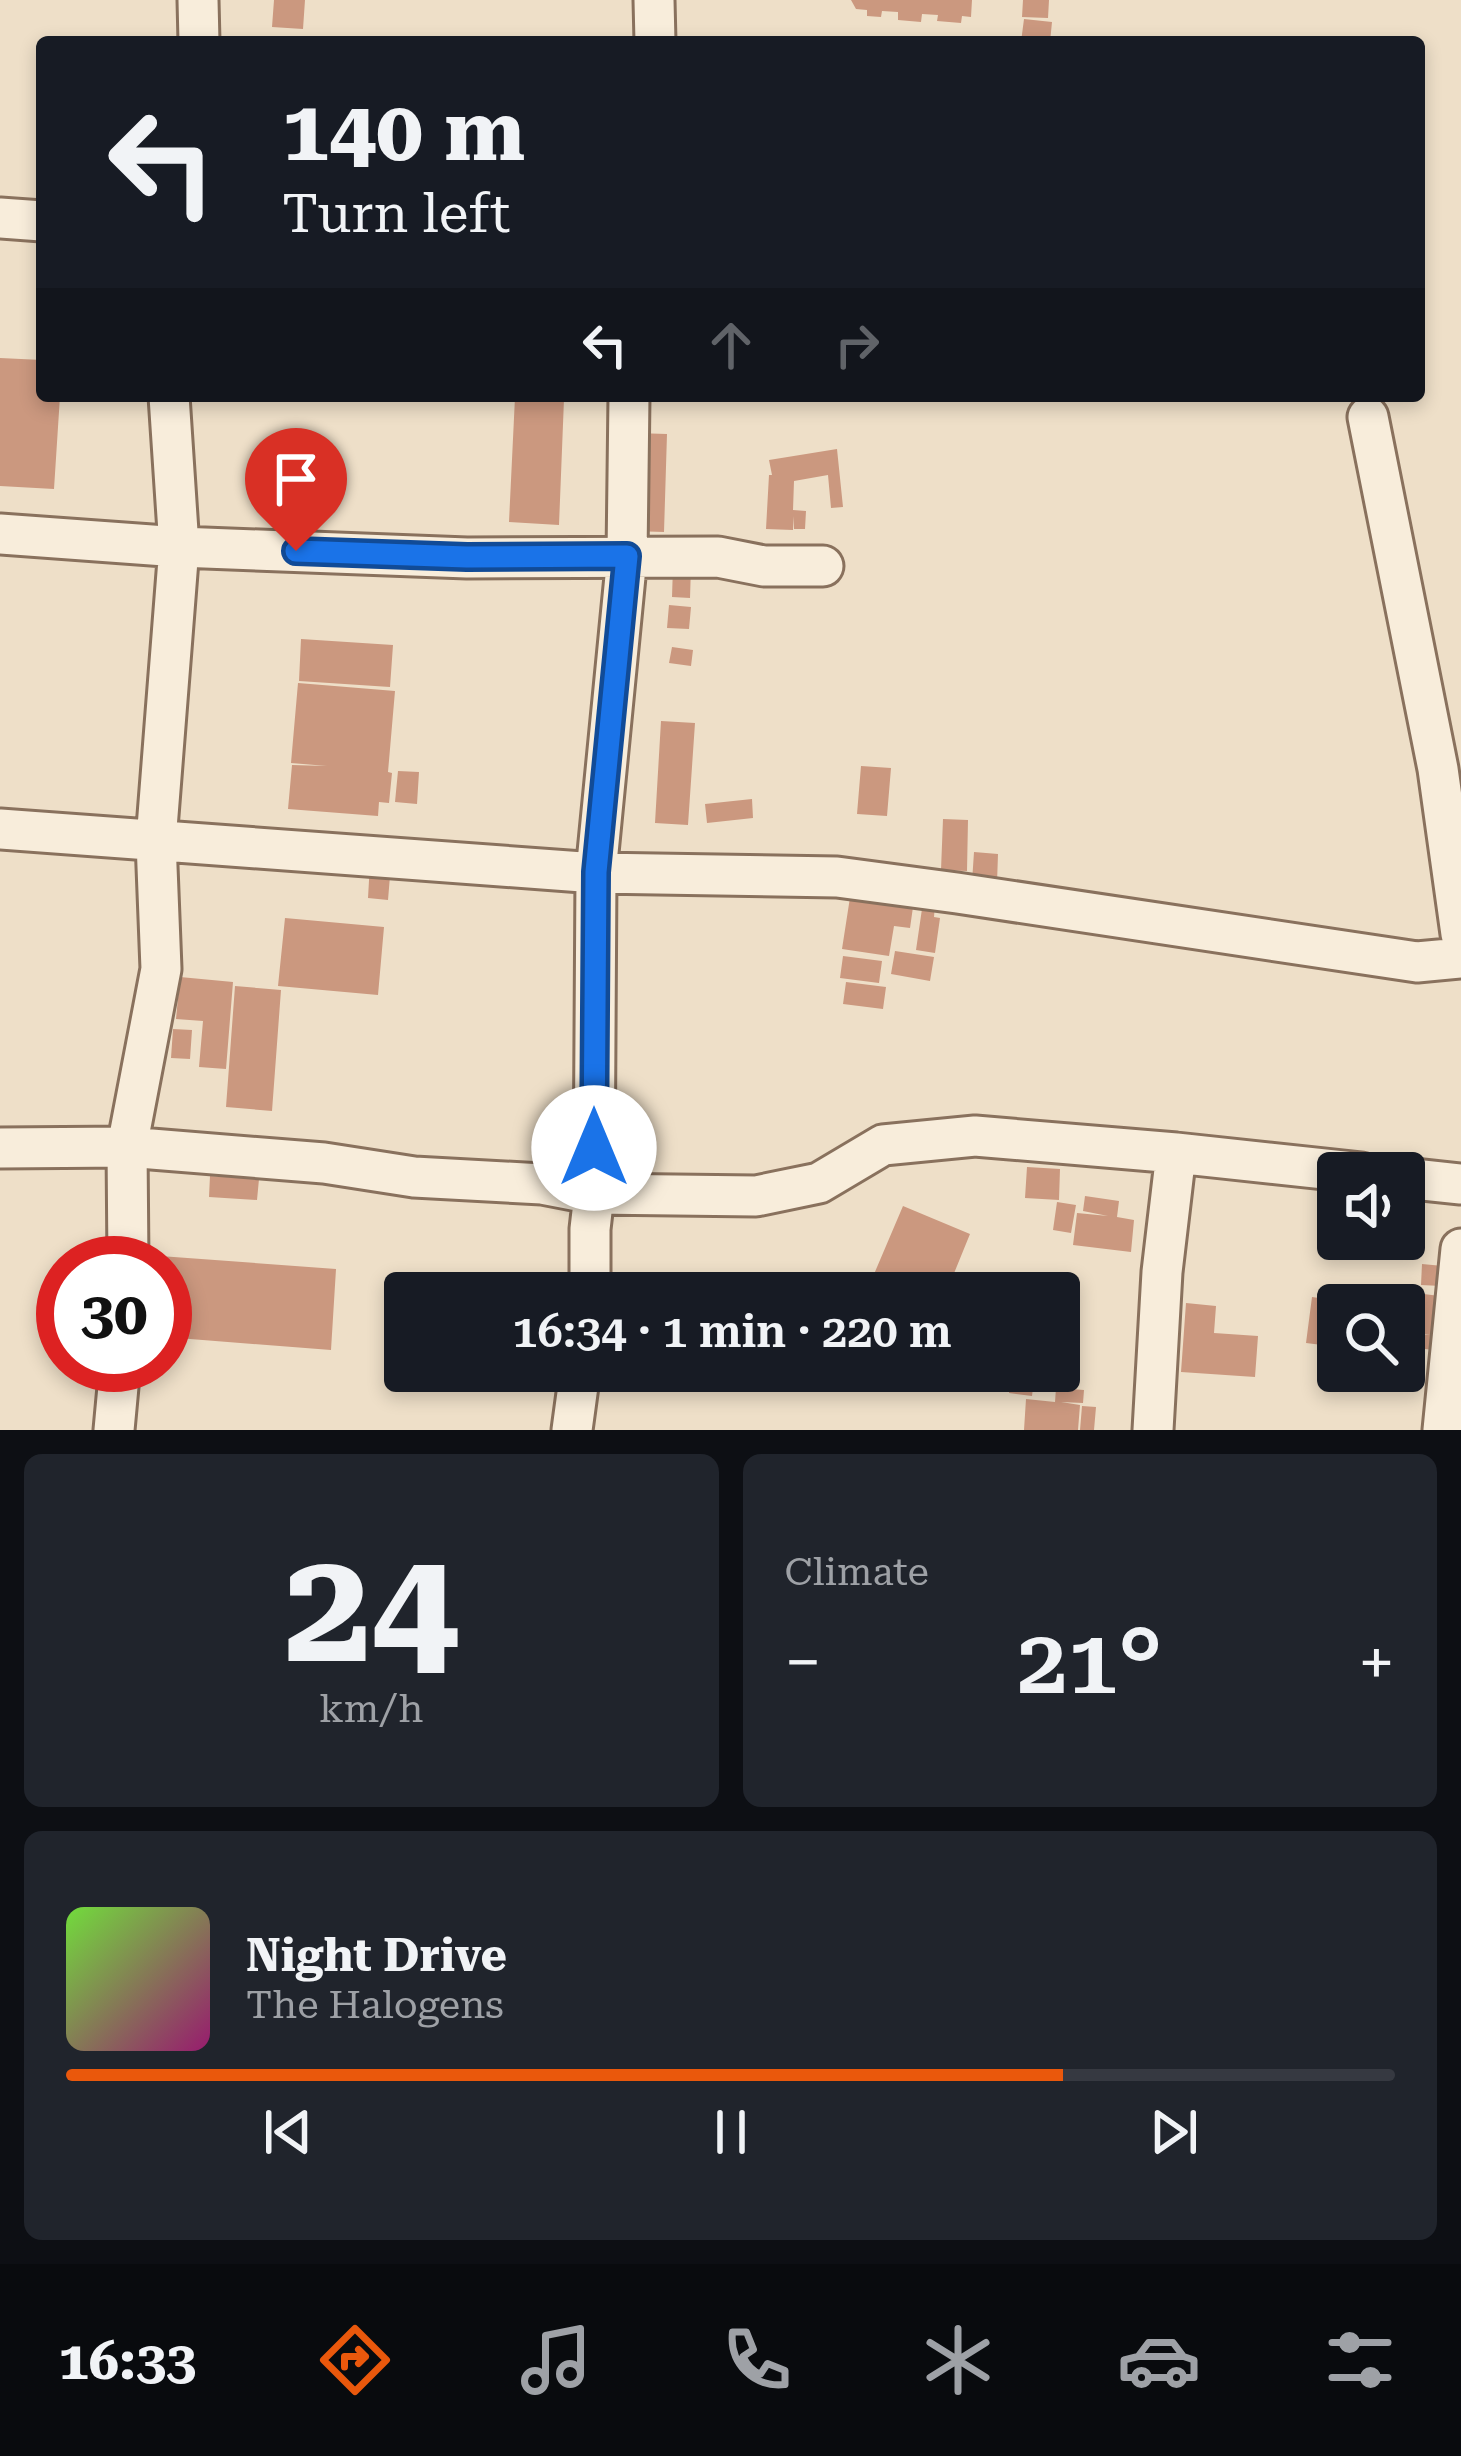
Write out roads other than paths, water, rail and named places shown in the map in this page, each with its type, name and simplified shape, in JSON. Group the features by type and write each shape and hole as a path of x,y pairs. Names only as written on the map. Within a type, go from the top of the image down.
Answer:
{"street":[{"path":"198,0 199,36"},
{"path":"654,0 655,36"},
{"path":"0,218 36,221"},
{"path":"128,1236 127,1148 161,969 156,841 179,547 170,402"},
{"path":"590,1272 596,872 627,556 629,402"},
{"path":"1368,417 1450,765 1461,934"},
{"path":"0,534 179,547 467,557 718,557 764,566 823,566"},
{"path":"0,830 596,872 837,877 1417,962 1461,958"},
{"path":"0,1148 127,1148 324,1163 414,1178 542,1184 594,1194 756,1196 819,1183 883,1145 975,1136 1317,1168"},
{"path":"1154,1430 1162,1272 1176,1153"},
{"path":"1425,1180 1461,1184"},
{"path":"1443,1430 1461,1249"},
{"path":"115,1430 118,1392"},
{"path":"572,1430 577,1392"}]}
